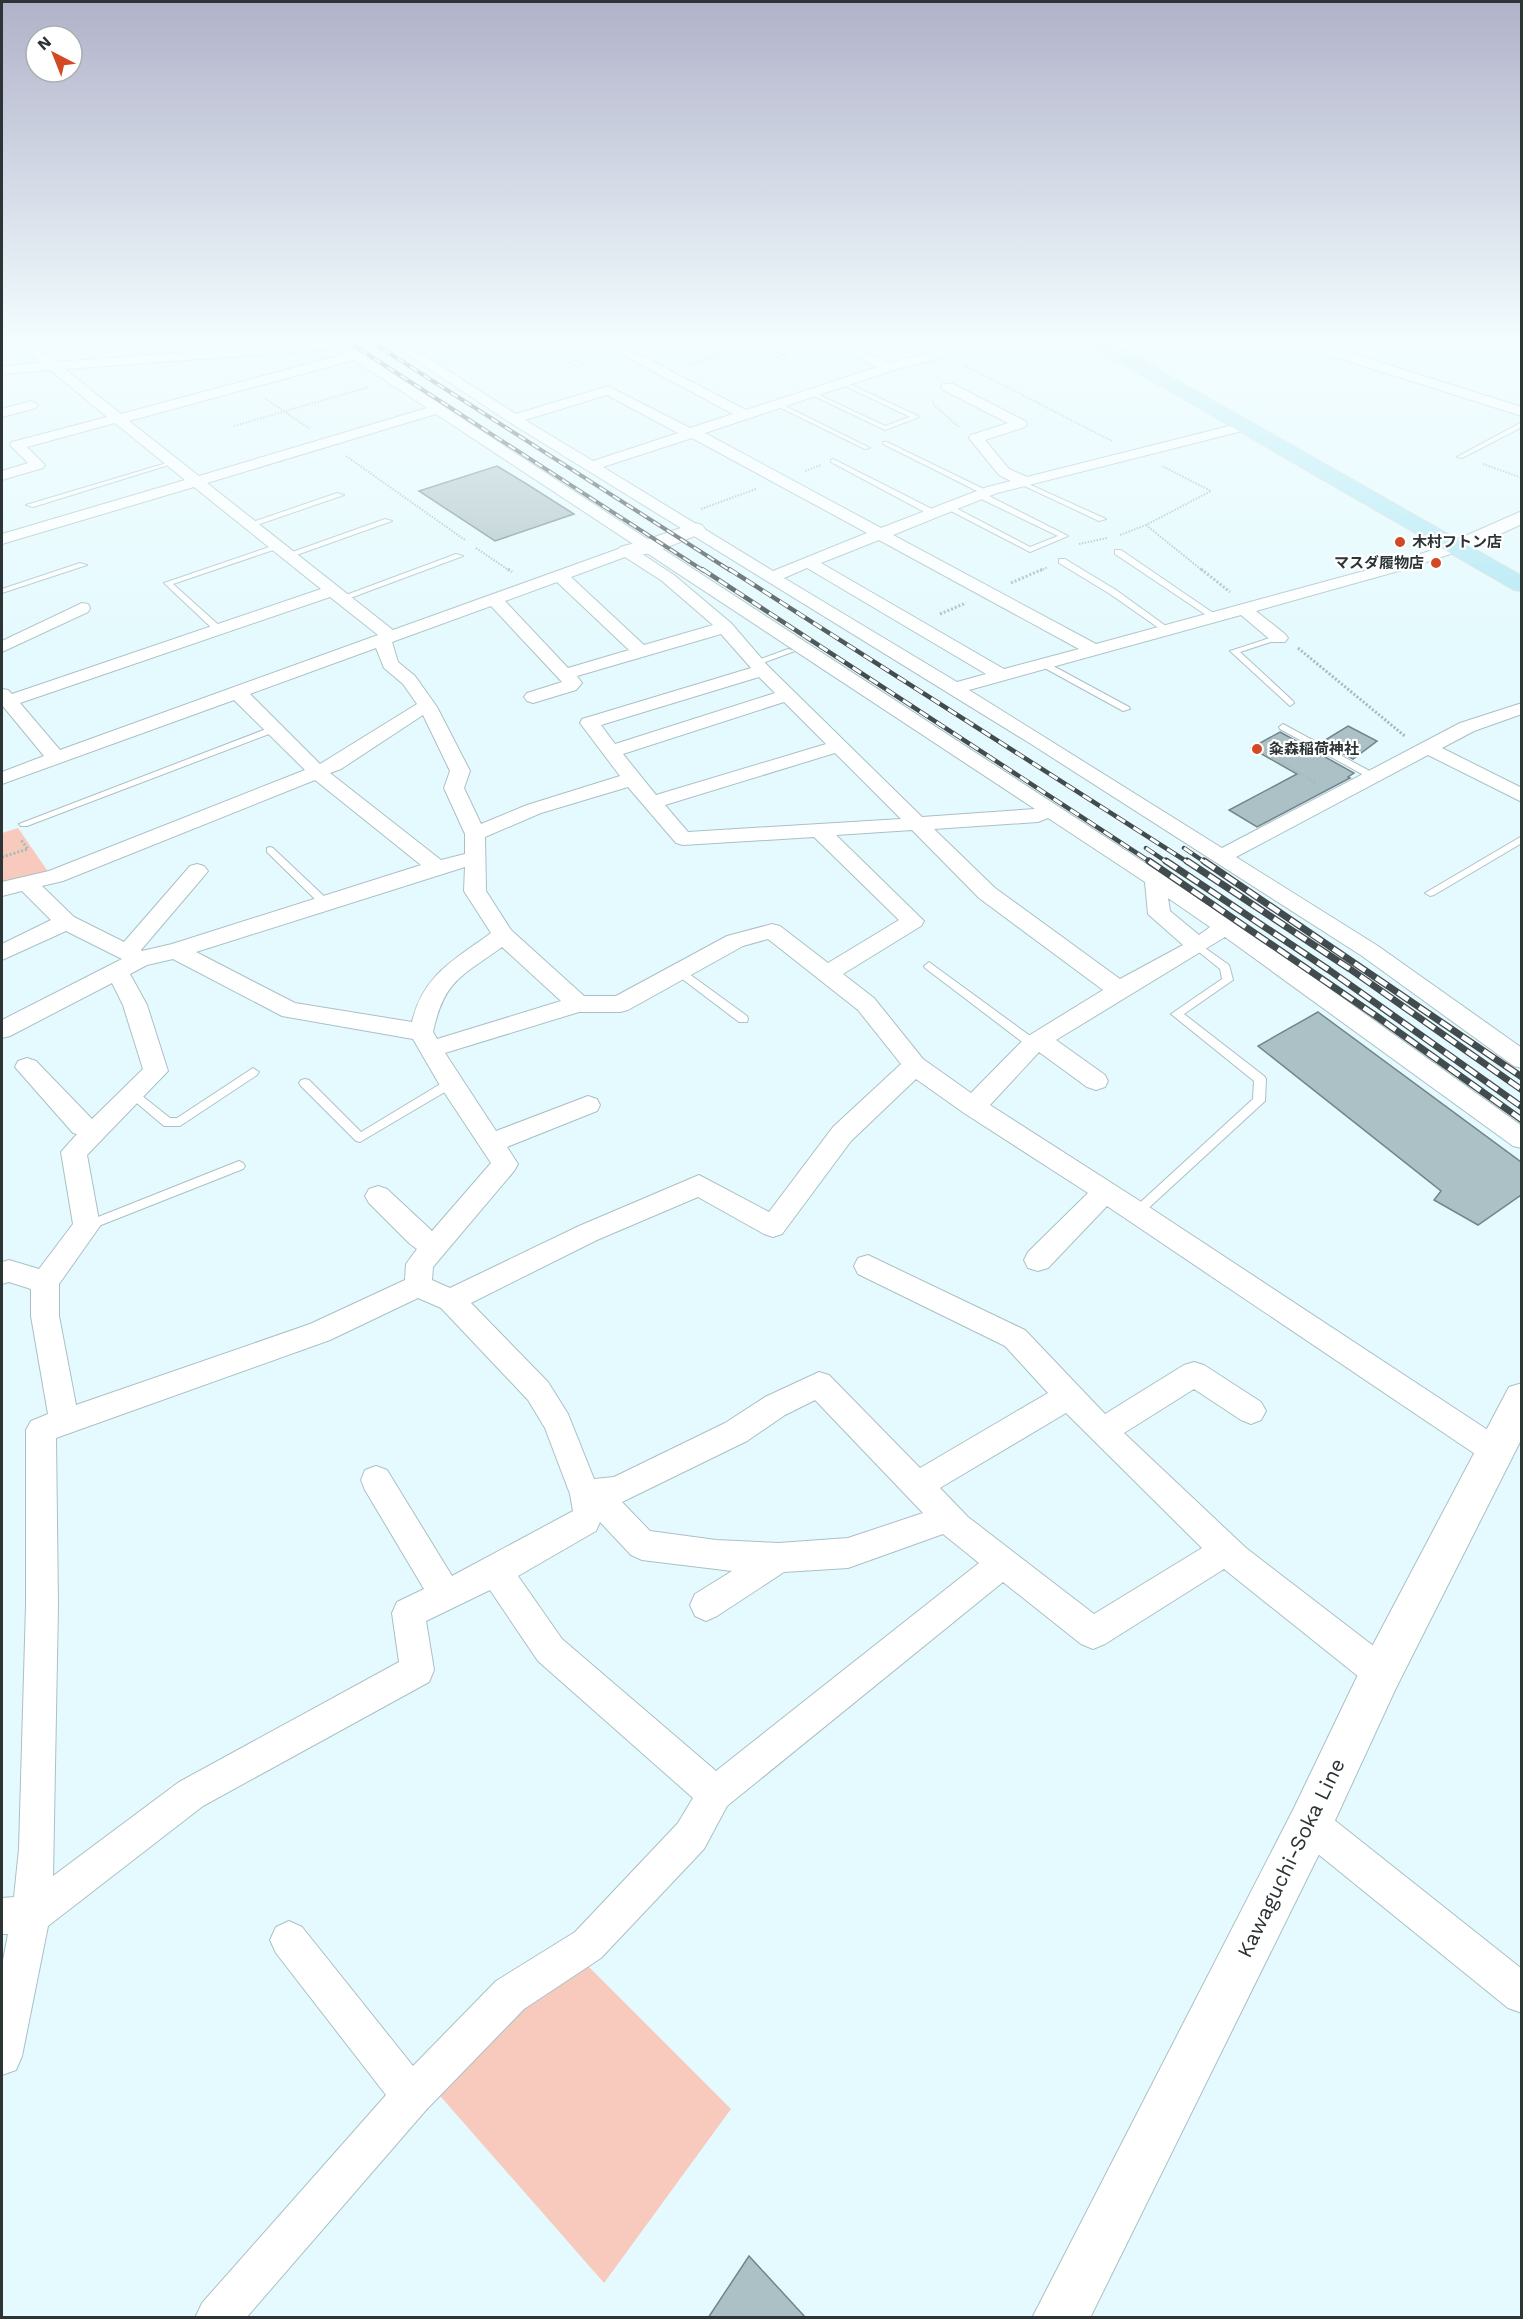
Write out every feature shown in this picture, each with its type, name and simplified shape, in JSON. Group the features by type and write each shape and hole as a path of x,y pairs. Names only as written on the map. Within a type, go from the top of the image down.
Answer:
{"main road":[{"path":"1285,449 1521,585"},
{"name":"Kawaguchi-Soka Line","path":"1060,2318 1310,1824 1381,1673 1521,1399"}],"street":[{"path":"2,476 38,465 21,449"},
{"path":"156,449 338,594 386,638 390,664 409,680 428,707 460,771 454,788 475,834 475,891 503,935 578,1004"},
{"path":"2,538 301,449"},
{"path":"501,449 1155,879 1412,1058 1521,1139"},
{"path":"564,449 1038,740 1370,951 1521,1059"},
{"path":"592,466 642,449"},
{"path":"722,449 1094,650"},
{"path":"985,449 1004,472 1022,482"},
{"path":"771,577 983,494 1153,449"},
{"path":"953,689 1412,562 1456,547 1521,517"},
{"path":"2,778 492,599 695,529"},
{"path":"627,551 668,578 725,627 758,666 987,893 1119,990"},
{"path":"808,562 1002,676"},
{"path":"559,575 640,651"},
{"path":"56,758 5,698 218,629 338,594"},
{"path":"492,599 573,683 570,686 533,697"},
{"path":"2,647 82,608"},
{"path":"1246,608 1280,638"},
{"path":"566,674 725,627"},
{"path":"758,666 589,723 610,752 683,839 1038,816 1050,809"},
{"path":"237,692 317,771 437,867"},
{"path":"610,752 788,695"},
{"path":"2,889 56,876 334,765 418,710 428,707"},
{"path":"1220,857 1467,727 1521,708"},
{"path":"652,803 839,746"},
{"path":"1427,749 1521,796"},
{"path":"475,834 534,809 632,779"},
{"path":"819,830 913,921 827,974"},
{"path":"2,1030 128,960 176,951 324,902 437,867 476,858"},
{"path":"64,1420 45,1316 45,1282 87,1226 74,1152 156,1071 135,1005 128,960 197,871"},
{"path":"1155,879 1160,914 1198,946"},
{"path":"27,884 66,922 128,960"},
{"path":"2,953 66,922"},
{"path":"973,1107 1036,1042 1119,990 1198,946 1224,927"},
{"path":"176,951 290,1010 426,1041 578,1004 620,1004 735,941 772,931 866,1004 915,1065 973,1107 1137,1212 1495,1451"},
{"path":"418,1286 420,1264 505,1164 426,1041 427,1006 443,979 503,935"},
{"path":"1036,1042 1095,1080"},
{"path":"451,1300 588,1233 699,1185 773,1227 842,1134 915,1065"},
{"path":"27,1066 82,1126 96,1130"},
{"path":"492,1143 588,1106"},
{"path":"1038,1260 1105,1192"},
{"path":"378,1196 418,1237 435,1246"},
{"path":"868,1266 1015,1338 1102,1431 1227,1550 1381,1673"},
{"path":"2,1273 9,1271 45,1282"},
{"path":"2,2056 16,1916 37,1849 42,1629 40,1430 320,1332 418,1286 451,1300 538,1391 558,1422 585,1494 589,1512 585,1521 496,1571 408,1613 417,1670 190,1794 16,1916"},
{"path":"1102,1431 1194,1374 1251,1411"},
{"path":"585,1494 617,1490 736,1432 775,1406 819,1384 949,1518 1093,1633 1227,1550"},
{"path":"918,1486 1069,1396"},
{"path":"376,1480 446,1595"},
{"path":"585,1494 615,1515 642,1545 716,1555 779,1558 848,1553 949,1518"},
{"path":"706,1605 779,1558"},
{"path":"218,2318 412,2096 510,1995 588,1946 691,1836 715,1794 1003,1563"},
{"path":"496,1571 550,1650 715,1794"},
{"path":"1310,1824 1521,1994"},
{"path":"289,1940 412,2096"}],"lane":[{"path":"897,449 1064,536 1030,550 949,508"},
{"path":"1460,457 1474,449"},
{"path":"834,461 933,513"},
{"path":"30,505 172,463"},
{"path":"1022,482 1102,519"},
{"path":"250,524 340,495"},
{"path":"218,629 168,583 388,521"},
{"path":"1118,552 1215,617"},
{"path":"338,594 459,556"},
{"path":"1062,561 1113,592 1166,629"},
{"path":"2,591 83,565"},
{"path":"1280,638 1234,651 1290,703"},
{"path":"758,666 791,651"},
{"path":"1044,664 1126,709"},
{"path":"1283,727 1374,777"},
{"path":"24,824 274,729"},
{"path":"1430,893 1521,839"},
{"path":"270,850 324,902"},
{"path":"1137,1212 1259,1101 1260,1079 1176,1014 1228,980 1225,967 1198,946"},
{"path":"929,966 1036,1042"},
{"path":"681,972 743,1019"},
{"path":"132,1094 168,1123 180,1122 253,1072"},
{"path":"305,1083 360,1138 451,1083"},
{"path":"87,1226 239,1166"}],"path":[{"path":"336,449 517,575"},
{"path":"1460,457 1521,478"},
{"path":"1146,525 1246,608"},
{"path":"1280,638 1288,640 1407,738 1427,749"},
{"path":"1265,753 1337,796"},
{"path":"2,857 28,849 21,840"}],"shaded area":[{"path":"18,828 49,873 2,885 2,833"},
{"path":"586,1964 731,2109 604,2283 435,2090 501,2016"}],"building":[{"path":"497,466 574,514 495,541 419,491"},
{"path":"1348,726 1377,741 1353,759 1322,742"},
{"path":"1280,732 1354,773 1348,777 1350,778 1257,827 1229,810 1297,774 1251,748"},
{"path":"1318,1012 1521,1162 1521,1195 1478,1225 1434,1200 1441,1191 1258,1046"},
{"path":"749,2256 806,2318 708,2318"}],"railway":[{"path":"515,449 704,571"},
{"path":"540,449 731,571"},
{"path":"702,569 1150,862"},
{"path":"729,569 1189,863"},
{"path":"1146,848 1168,863"},
{"path":"1184,848 1206,863"},
{"path":"1166,861 1329,970 1522,1107"},
{"path":"1187,861 1350,969 1522,1090"},
{"path":"1204,861 1522,1077"},
{"path":"1150,862 1379,1018 1522,1120"}],"place":[{"name":"木村フトン店","path":"1400,542"},
{"name":"マスダ履物店","path":"1436,563"},
{"name":"粂森稲荷神社","path":"1257,749"}]}
